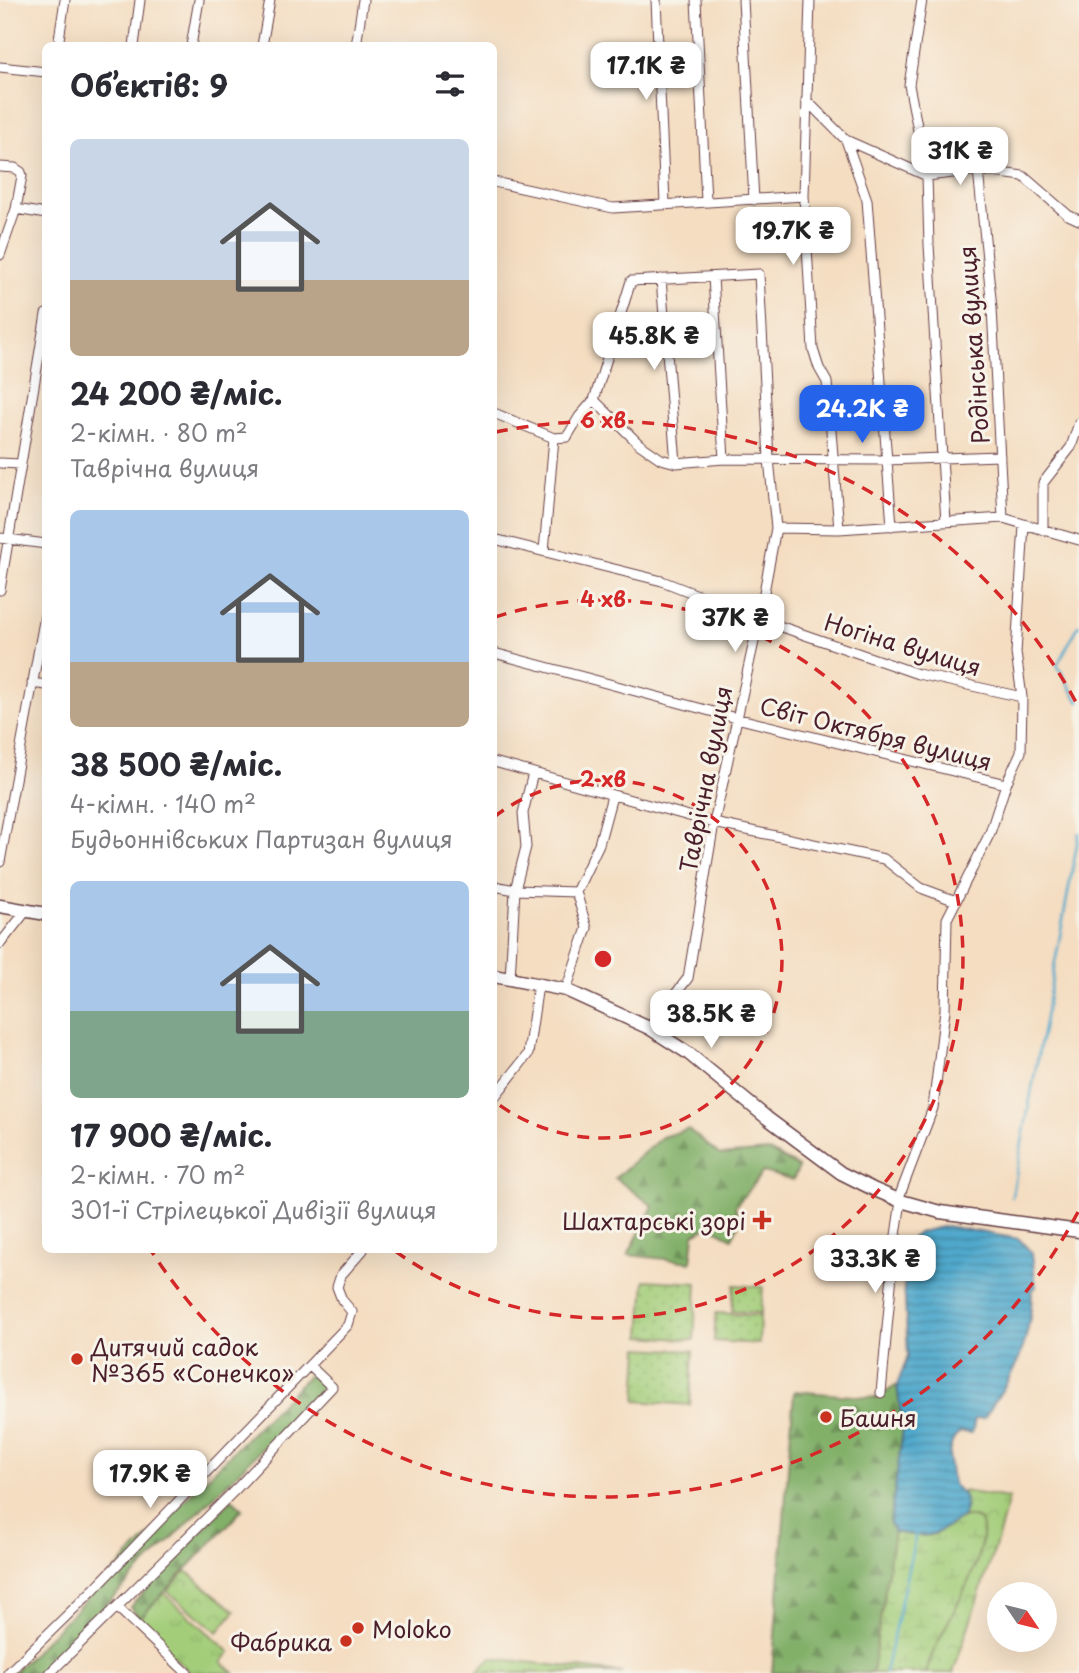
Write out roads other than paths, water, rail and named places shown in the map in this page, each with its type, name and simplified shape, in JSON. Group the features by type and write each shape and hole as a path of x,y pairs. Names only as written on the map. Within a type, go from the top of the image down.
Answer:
{"main road":[{"path":"0,906 42,913"},
{"path":"497,977 566,990 649,1028 688,1053 767,1118 841,1173 899,1200 940,1212 1079,1231"}],"street":[{"path":"59,42 65,0"},
{"path":"135,42 140,0"},
{"path":"192,42 199,0"},
{"path":"263,42 270,0"},
{"path":"357,42 363,0"},
{"path":"656,0 665,203"},
{"path":"695,0 706,201"},
{"path":"743,0 754,200"},
{"path":"810,0 804,196 813,349 827,382 839,529"},
{"name":"Родінська вулиця","path":"922,0 909,85 927,176 946,522"},
{"path":"0,68 42,72"},
{"path":"806,100 846,140 927,176 978,170 1023,176 1068,215 1079,220"},
{"path":"846,140 867,200 892,526"},
{"path":"0,167 17,169 22,176 16,209 0,255"},
{"name":"Родінська вулиця","path":"978,170 992,308 1003,518"},
{"path":"497,183 613,208 804,196"},
{"path":"16,209 42,213"},
{"name":"Таврічна вулиця","path":"649,1028 688,978 714,822 759,619 776,528 769,459 760,274 713,277"},
{"path":"497,414 554,438 568,437 579,417 594,400 631,281 713,277 724,459"},
{"path":"661,279 676,463"},
{"path":"0,590 4,539 42,337"},
{"path":"594,400 639,444 661,459 676,463 724,459 886,460 1000,456"},
{"path":"1043,530 1044,483 1071,447 1079,423"},
{"path":"544,551 554,438"},
{"path":"0,463 20,464"},
{"path":"776,528 839,529 1003,518 1079,540"},
{"path":"881,1393 899,1200 933,1108 945,1010 947,919 990,833 1006,784 1021,752 1022,697 1016,653 1024,525"},
{"path":"4,539 42,544"},
{"name":"Ногіна вулиця","path":"497,539 662,581 759,619 918,674 1022,697"},
{"path":"0,862 42,631"},
{"name":"Світ Октября вулиця","path":"497,654 736,718 1006,784"},
{"path":"32,683 42,684"},
{"path":"497,763 714,822 884,859 921,888 956,901"},
{"path":"510,979 515,890 526,846 523,813 533,773"},
{"path":"566,990 587,928 576,892 599,844 612,796"},
{"path":"497,887 515,890 576,892"},
{"path":"0,944 26,911"},
{"path":"497,1094 528,1054 538,985"},
{"path":"8,1673 94,1589 310,1366 352,1318 352,1312 342,1300 337,1287 341,1275 360,1253"},
{"path":"50,1673 238,1487 332,1387 310,1366"},
{"path":"117,1608 187,1673"}],"water":[{"path":"946,1226 1019,1239 1032,1253 1036,1287 1032,1291 1028,1329 1019,1359 984,1418 975,1419 972,1433 961,1432 950,1449 954,1486 964,1496 966,1503 962,1517 936,1533 915,1535 894,1532 890,1523 903,1430 897,1385 908,1356 904,1283 910,1239 920,1232"}],"waterway":[{"path":"1079,625 1057,665 1079,702"},
{"path":"1012,1197 1079,833"},
{"path":"885,1673 916,1533"}],"place":[{"name":"Шахтарські зорі","path":"762,1220"},
{"name":"Дитячий садок №365 «Сонечко»","path":"77,1359"},
{"name":"Башня","path":"826,1417"},
{"name":"Moloko","path":"358,1628"},
{"name":"Фабрика","path":"346,1641"}]}
